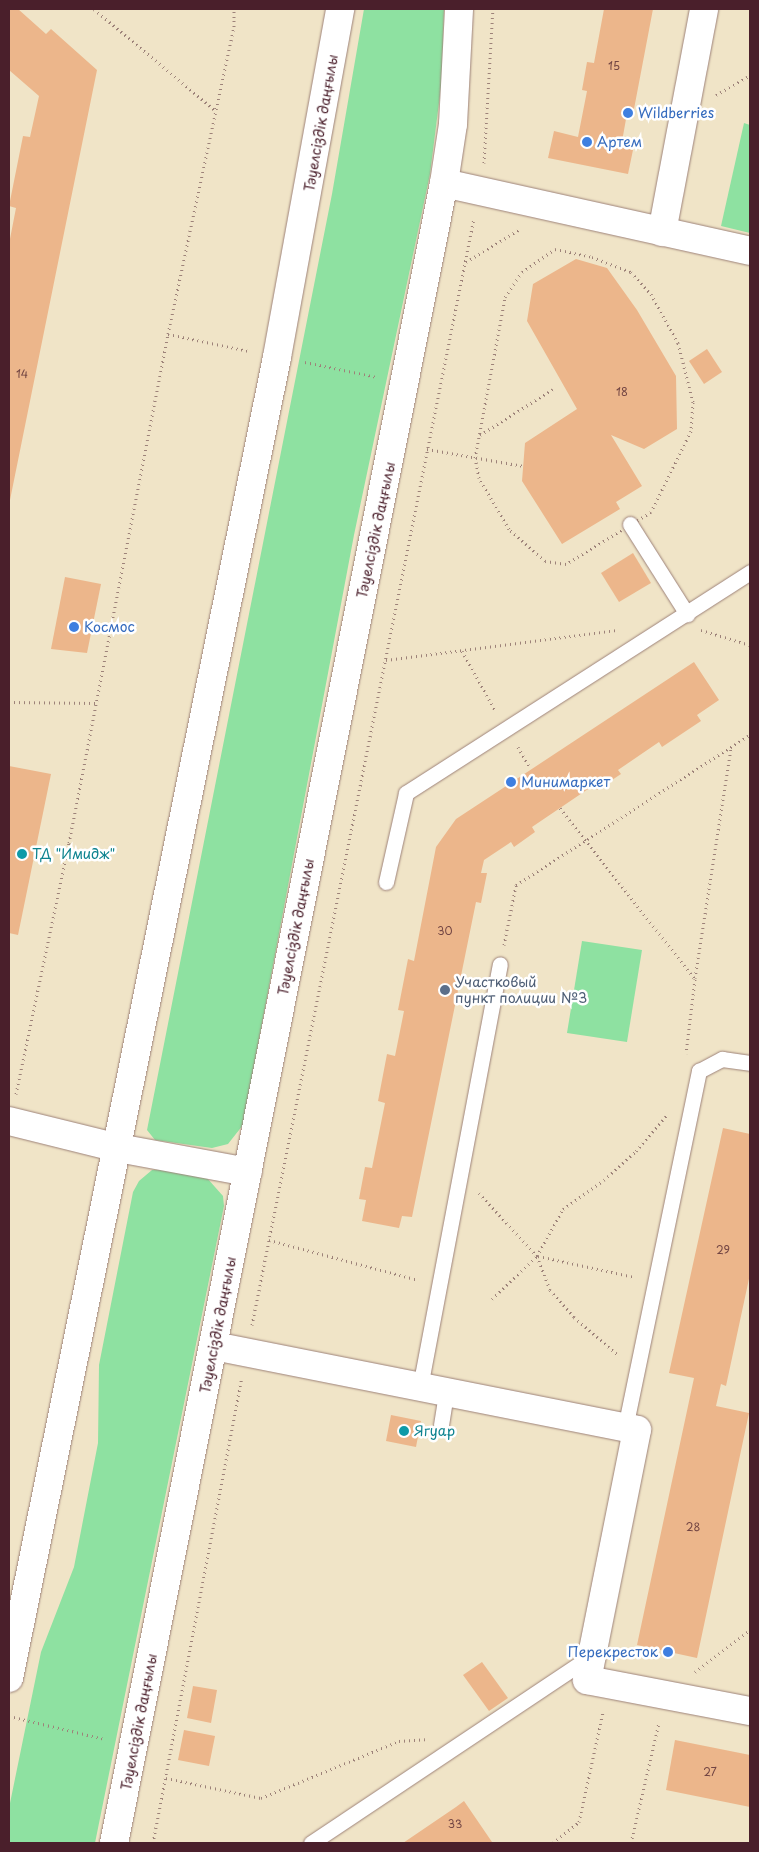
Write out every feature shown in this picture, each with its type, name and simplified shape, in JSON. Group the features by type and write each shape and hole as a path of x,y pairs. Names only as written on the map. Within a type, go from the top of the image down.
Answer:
{"street":[{"name":"Тәуелсіздік даңғылы","path":"9,1678 277,357 340,9"},
{"name":"Тәуелсіздік даңғылы","path":"114,1843 444,183 453,124 459,9"},
{"path":"662,232 704,9"},
{"path":"444,183 750,250"},
{"path":"10,1121 118,1148 248,1172"},
{"path":"214,1346 637,1430 587,1680 750,1711"}],"lane":[{"path":"630,524 681,618"},
{"path":"386,882 406,793 750,572"},
{"path":"420,1387 500,966"},
{"path":"625,1428 699,1071 722,1059 750,1063"},
{"path":"441,1425 446,1392"},
{"path":"311,1843 592,1656"}],"path":[{"path":"94,9 216,111"},
{"path":"10,1121 96,703 168,334 234,27 234,9"},
{"path":"153,1843 246,1353 480,191 493,9"},
{"path":"465,263 555,208"},
{"path":"555,249 592,257 631,272 651,294 678,343 693,402 691,431 651,512 566,564 544,561 509,529 479,478 475,458 505,297 522,272 555,249"},
{"path":"168,334 257,353"},
{"path":"295,360 383,378"},
{"path":"479,435 553,389"},
{"path":"427,450 524,466"},
{"path":"681,618 750,645"},
{"path":"386,660 618,630"},
{"path":"9,702 96,703"},
{"path":"500,966 516,885 750,735"},
{"path":"686,1055 695,979 731,747"},
{"path":"560,808 583,841 695,979"},
{"path":"492,1299 537,1256 563,1209 610,1174 681,1103 693,1099"},
{"path":"460,1172 537,1256 550,1290 612,1351 638,1366"},
{"path":"269,1240 356,1266 439,1284"},
{"path":"537,1256 655,1281"},
{"path":"553,1843 580,1822 609,1684"},
{"path":"9,1716 134,1747 170,1758"},
{"path":"166,1778 262,1798 399,1741 470,1737"}],"green space":[{"path":"364,9 444,9 442,79 430,174 354,535 243,1125 228,1144 212,1148 155,1140 147,1130 332,194"},
{"path":"744,123 750,125 750,233 721,226"},
{"path":"582,941 642,950 627,1042 567,1033"},
{"path":"163,1169 207,1178 223,1196 224,1206 95,1843 9,1843 9,1808 41,1652 74,1567 98,1443 99,1365 133,1192 139,1181 152,1170"}],"building":[{"path":"9,9 18,9 46,34 51,29 97,70 10,500 9,244 16,208 9,206 23,136 30,137 39,96 9,70"},
{"path":"604,9 653,9 634,109 628,108 621,147 633,150 628,174 548,158 554,131 578,137 587,91 582,90 587,62 594,63"},
{"path":"576,259 607,268 637,310 676,376 677,429 644,449 611,435 642,486 616,502 620,509 562,544 522,481 525,443 577,409 527,321 533,284"},
{"path":"707,349 722,372 704,384 689,361"},
{"path":"633,553 651,583 619,602 601,573"},
{"name":"Космос","path":"65,577 101,584 87,653 51,649"},
{"path":"694,662 719,700 697,715 701,721 662,747 659,742 618,770 621,774 597,790 594,785 532,827 535,832 514,847 511,842 484,860 481,873 487,873 481,903 476,902 412,1217 402,1216 399,1228 362,1221 366,1200 359,1199 365,1167 372,1168 385,1103 378,1101 387,1054 395,1056 404,1011 398,1010 408,959 414,961 436,847 456,819"},
{"name":"ТД \"Имидж\"","path":"9,766 51,774 18,935 9,933"},
{"path":"723,1128 750,1134 750,1274 726,1386 721,1384 716,1406 749,1413 697,1658 637,1645 694,1378 669,1373"},
{"name":"Ягуар","path":"391,1415 421,1421 416,1447 386,1441"},
{"path":"482,1662 508,1698 489,1711 463,1675"},
{"path":"193,1686 217,1690 211,1723 187,1718"},
{"path":"184,1730 215,1736 209,1766 178,1760"},
{"path":"675,1740 750,1755 750,1807 666,1790"},
{"path":"464,1801 492,1842 403,1843 456,1807"}],"place":[{"name":"Wildberries","path":"628,113"},
{"name":"Артем","path":"587,142"},
{"name":"Космос","path":"74,627"},
{"name":"Минимаркет","path":"511,782"},
{"name":"ТД \"Имидж\"","path":"22,854"},
{"name":"Участковый пункт полиции №3","path":"445,990"},
{"name":"Ягуар","path":"404,1431"},
{"name":"Перекресток","path":"668,1652"}]}
